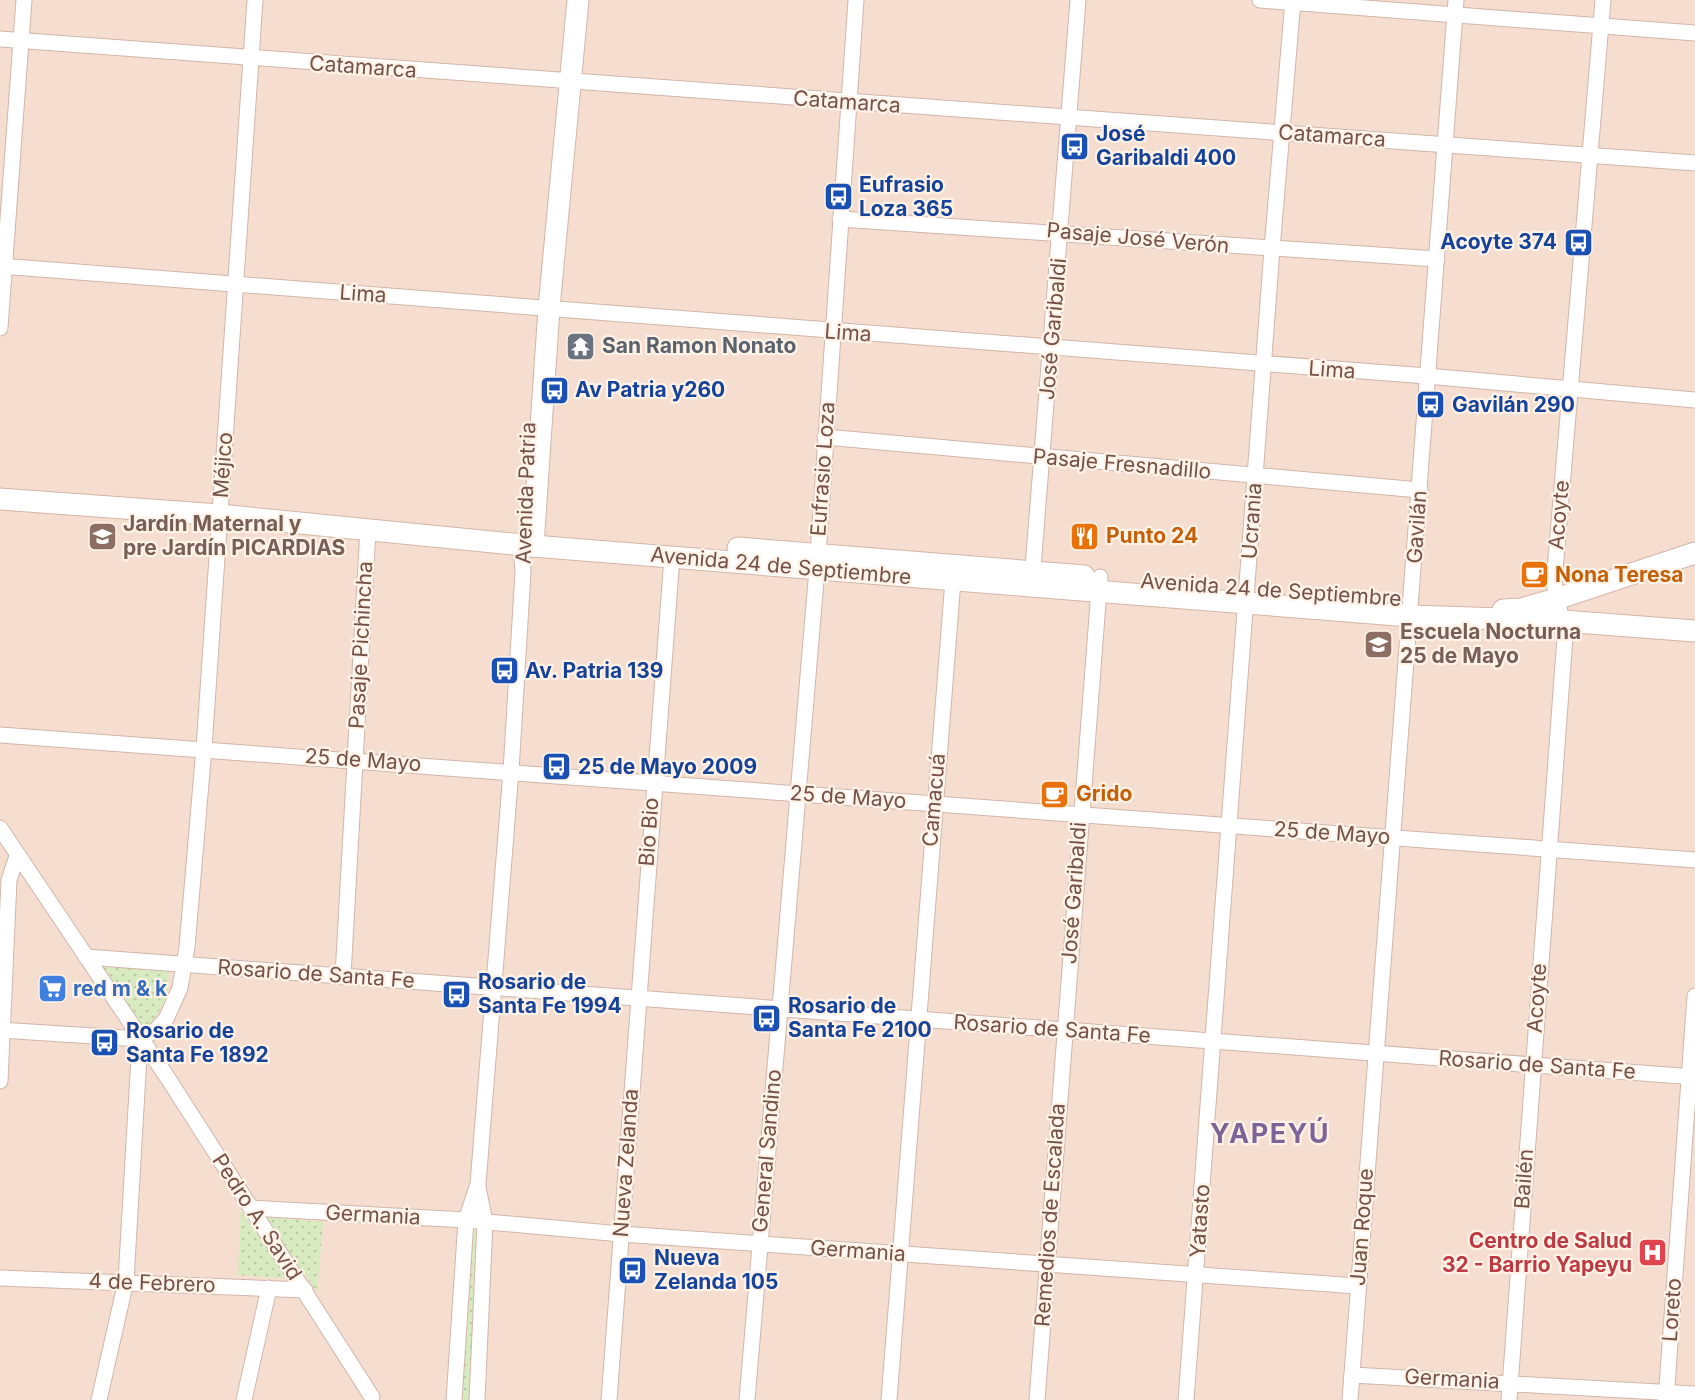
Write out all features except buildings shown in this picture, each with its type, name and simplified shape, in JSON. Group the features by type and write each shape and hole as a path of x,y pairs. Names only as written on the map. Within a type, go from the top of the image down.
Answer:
{"main road":[{"name":"Avenida Patria","path":"564,81 565,0"},
{"name":"Avenida Patria","path":"532,538 543,308 564,81 578,0"},
{"name":"Avenida 24 de Septiembre","path":"0,499 219,515 368,529 532,538 1695,631"},
{"name":"Avenida 24 de Septiembre","path":"532,538 672,557 817,561 952,580 1032,579"},
{"name":"Avenida 24 de Septiembre","path":"1410,609 1508,610 1556,599 1695,553"}],"street":[{"path":"0,328 2,266 24,0"},
{"name":"Méjico","path":"140,1039 156,1030 166,1019 178,995 185,965 204,748 255,0"},
{"name":"Eufrasio Loza","path":"779,1009 817,561 856,0"},
{"name":"José Garibaldi","path":"1032,579 1078,0"},
{"path":"1260,0 1455,7 1601,26 1695,33"},
{"name":"Acoyte","path":"1532,1065 1565,637 1554,582 1603,0"},
{"name":"Ucrania","path":"1212,1041 1293,1"},
{"name":"Gavilán","path":"1374,1053 1420,490 1455,7"},
{"name":"Catamarca","path":"0,39 1695,163"},
{"name":"Pasaje José Verón","path":"840,219 1061,232 1272,249 1437,259"},
{"name":"Lima","path":"2,266 833,332 1427,376 1695,400"},
{"name":"Pasaje Fresnadillo","path":"825,437 1420,490"},
{"name":"Pasaje Pichincha","path":"343,976 368,529"},
{"name":"Avenida Patria","path":"478,1184 511,771 523,572 532,538"},
{"name":"Bio Bio","path":"638,999 672,557"},
{"name":"Camacuá","path":"889,1400 933,803 952,580"},
{"name":"José Garibaldi","path":"1064,1030 1100,584"},
{"name":"25 de Mayo","path":"0,735 355,759 1695,860"},
{"name":"Pedro A. Savid","path":"0,828 305,1290 372,1397"},
{"path":"0,1081 9,880 17,856"},
{"name":"Rosario de Santa Fe","path":"86,957 1692,1076"},
{"name":"Loreto","path":"1666,1396 1692,1076 1695,996"},
{"name":"Nueva Zelanda","path":"609,1400 638,999"},
{"name":"General Sandino","path":"747,1400 779,1009"},
{"path":"2,1030 140,1039 126,1281 99,1400"},
{"name":"Remedios de Escalada","path":"1036,1400 1064,1030"},
{"name":"Yatasto","path":"1186,1400 1212,1041"},
{"name":"Juan Roque","path":"1350,1400 1374,1053"},
{"name":"Bailén","path":"1509,1400 1532,1065"},
{"path":"454,1400 466,1220 478,1184"},
{"path":"477,1400 485,1222 478,1184"},
{"name":"Germania","path":"251,1208 466,1220 621,1234 1357,1286"},
{"name":"4 de Febrero","path":"0,1278 126,1281 305,1290"},
{"path":"244,1400 269,1288"},
{"name":"Germania","path":"1352,1375 1510,1382 1666,1396 1695,1394"}],"shaded area":[{"path":"0,0 1695,0 1695,1400 0,1400"}],"green space":[{"path":"103,967 168,970 167,995 156,1016 145,1030"},
{"path":"240,1211 292,1279 238,1275"},
{"path":"265,1217 323,1222 317,1292"},
{"path":"467,1224 477,1225 471,1400 460,1400"}],"place":[{"name":"José Garibaldi 400","path":"1075,146"},
{"name":"Eufrasio Loza 365","path":"838,197"},
{"name":"Acoyte 374","path":"1578,242"},
{"name":"San Ramon Nonato","path":"581,346"},
{"name":"Av Patria y260","path":"554,390"},
{"name":"Gavilán 290","path":"1431,405"},
{"name":"Jardín Maternal y pre Jardín PICARDIAS","path":"102,536"},
{"name":"Punto 24","path":"1085,536"},
{"name":"Nona Teresa","path":"1534,575"},
{"name":"Escuela Nocturna 25 de Mayo","path":"1379,644"},
{"name":"Av. Patria 139","path":"504,671"},
{"name":"25 de Mayo 2009","path":"557,767"},
{"name":"Grido","path":"1055,794"},
{"name":"red m & k","path":"52,989"},
{"name":"Rosario de Santa Fe 1994","path":"457,994"},
{"name":"Rosario de Santa Fe 2100","path":"767,1018"},
{"name":"Rosario de Santa Fe 1892","path":"105,1043"},
{"name":"Centro de Salud 32 - Barrio Yapeyu","path":"1653,1253"},
{"name":"Nueva Zelanda 105","path":"633,1270"}],"district":[{"name":"YAPEYÚ","path":"1270,1134"}]}
